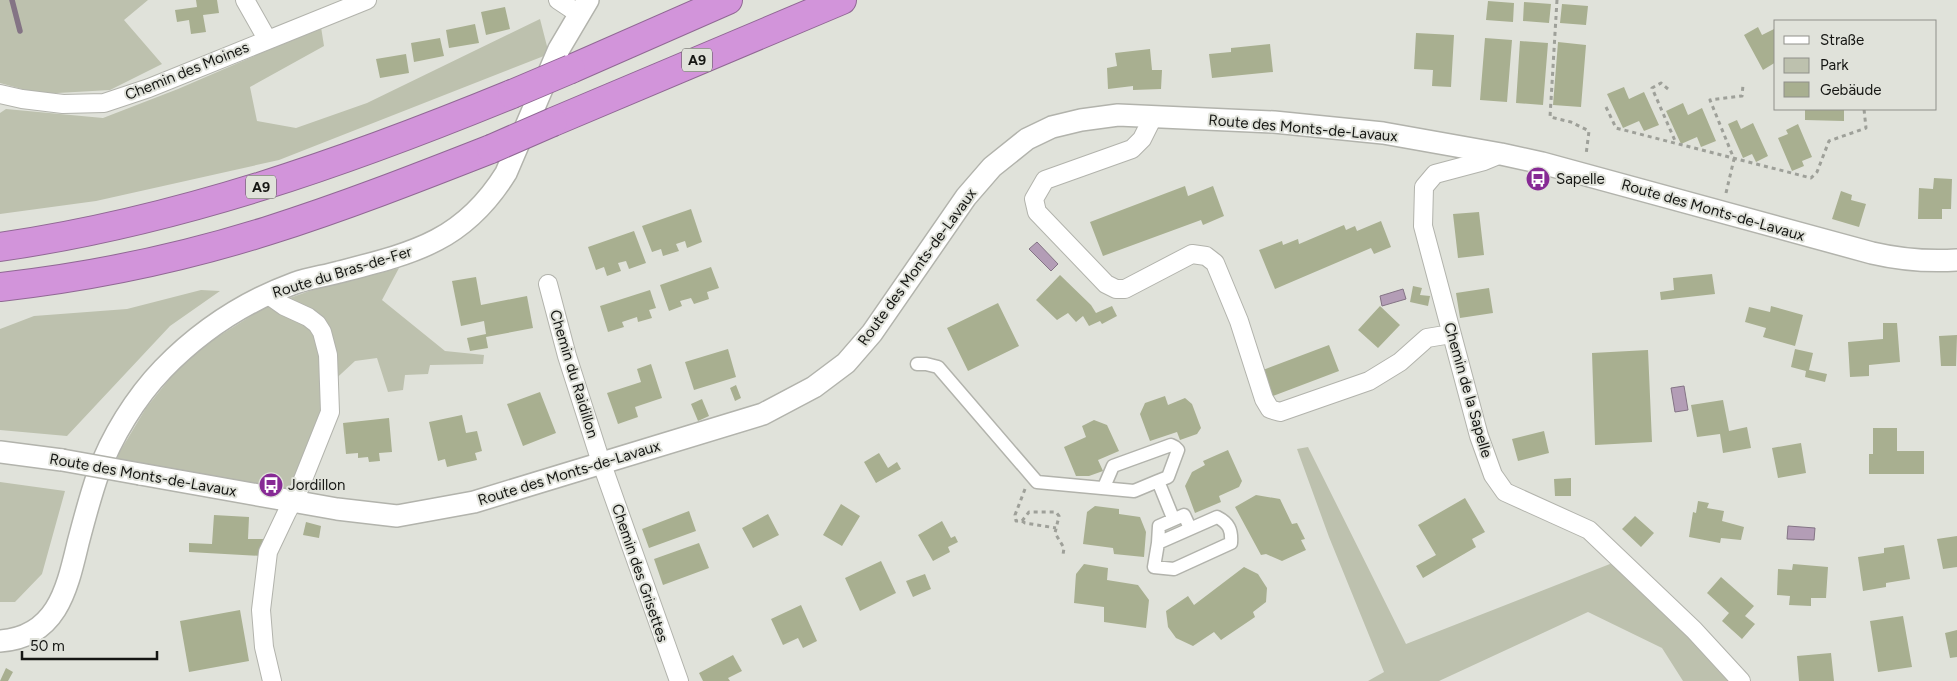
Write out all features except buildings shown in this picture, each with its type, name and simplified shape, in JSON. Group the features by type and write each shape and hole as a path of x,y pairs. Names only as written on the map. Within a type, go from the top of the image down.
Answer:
{"highway":[{"name":"A9","path":"0,247 70,235 170,213 233,196 312,171 420,132 571,69 728,0"},
{"name":"A9","path":"0,289 48,282 183,253 265,231 361,198 491,149 842,0"},
{"path":"0,238 70,235"}],"street":[{"path":"245,0 267,39"},
{"name":"Chemin des Moines","path":"0,94 22,100 63,104 104,103 149,88 366,0"},
{"path":"558,0 583,7"},
{"name":"Route du Bras-de-Fer","path":"0,641 16,638 36,629 60,603 67,587 98,472 117,434 150,384 200,336 267,294 298,282 408,253 443,236 470,217 494,192 506,173 559,49 583,7"},
{"name":"Route des Monts-de-Lavaux","path":"0,452 62,460 364,513 397,516 474,502 602,464 763,414 814,387 846,363 872,333 966,197 992,167 1026,139 1052,127 1081,120 1118,115 1274,122 1383,133 1542,163 1872,253 1906,260 1933,262 1957,260"},
{"path":"1153,117 1142,139 1132,149 1045,180 1034,199 1037,212 1106,284 1116,289 1125,290 1192,254 1206,256 1215,263 1239,321 1264,399 1270,409 1280,412 1369,381 1400,362 1427,338 1451,334"},
{"name":"Chemin de la Sapelle","path":"1501,154 1484,161 1435,174 1424,187 1423,226 1479,436 1493,475 1505,492 1589,530 1694,630 1741,681"},
{"name":"Chemin du Raidillon","path":"548,284 566,356 602,464"},
{"path":"267,294 284,306 308,317 317,324 326,339 330,412 293,501 268,552 261,610 264,647 272,681"},
{"path":"917,364 938,367 1037,482 1134,491 1168,477 1178,450 1171,445 1113,466 1104,487"},
{"name":"Chemin des Grisettes","path":"602,464 679,681"},
{"path":"1158,481 1173,518"},
{"path":"1158,543 1217,517 1226,522 1232,533 1231,543 1174,569 1154,567 1159,526 1173,518 1184,515 1190,528"}],"path":[{"path":"1557,0 1550,116 1572,122 1589,131 1585,163"},
{"path":"1668,89 1661,83 1652,88 1676,144"},
{"path":"1724,201 1734,159 1710,100 1742,96 1743,85"},
{"path":"1606,107 1616,128 1811,178 1817,172 1829,141 1866,128 1864,110"},
{"path":"1031,475 1015,515 1016,521 1056,528"},
{"path":"1022,521 1029,512 1056,512 1060,516 1055,533 1064,548 1063,555"}],"green space":[{"path":"0,0 148,0 124,20 162,64 110,90 40,94 0,83"},
{"path":"540,19 549,54 279,160 96,201 0,214 0,113 6,109 103,118 178,89 321,27 324,46 250,87 257,121 296,128 367,103"},
{"path":"399,268 382,300 445,351 484,355 483,364 430,365 428,374 405,375 403,390 388,392 377,358 355,361 328,386 330,412 293,501 114,469 119,453 146,408 179,367 211,341 265,307 312,290"},
{"path":"201,290 220,291 170,326 67,436 0,430 0,329 34,316 127,309"},
{"path":"1308,447 1406,644 1615,562 1736,681 1683,681 1662,648 1588,612 1439,681 1368,681 1384,672 1329,537 1297,449"},
{"path":"0,482 65,491 42,574 15,602 0,602"}],"shaded area":[{"path":"1037,242 1058,264 1051,271 1029,249"},
{"path":"1403,289 1406,299 1382,306 1380,296"},
{"path":"1684,386 1688,410 1675,412 1671,388"},
{"path":"1788,526 1815,528 1814,540 1787,539"}],"waterway":[{"path":"12,0 20,31"}],"place":[{"name":"Sapelle","path":"1538,179"},
{"name":"Jordillon","path":"271,485"}]}
